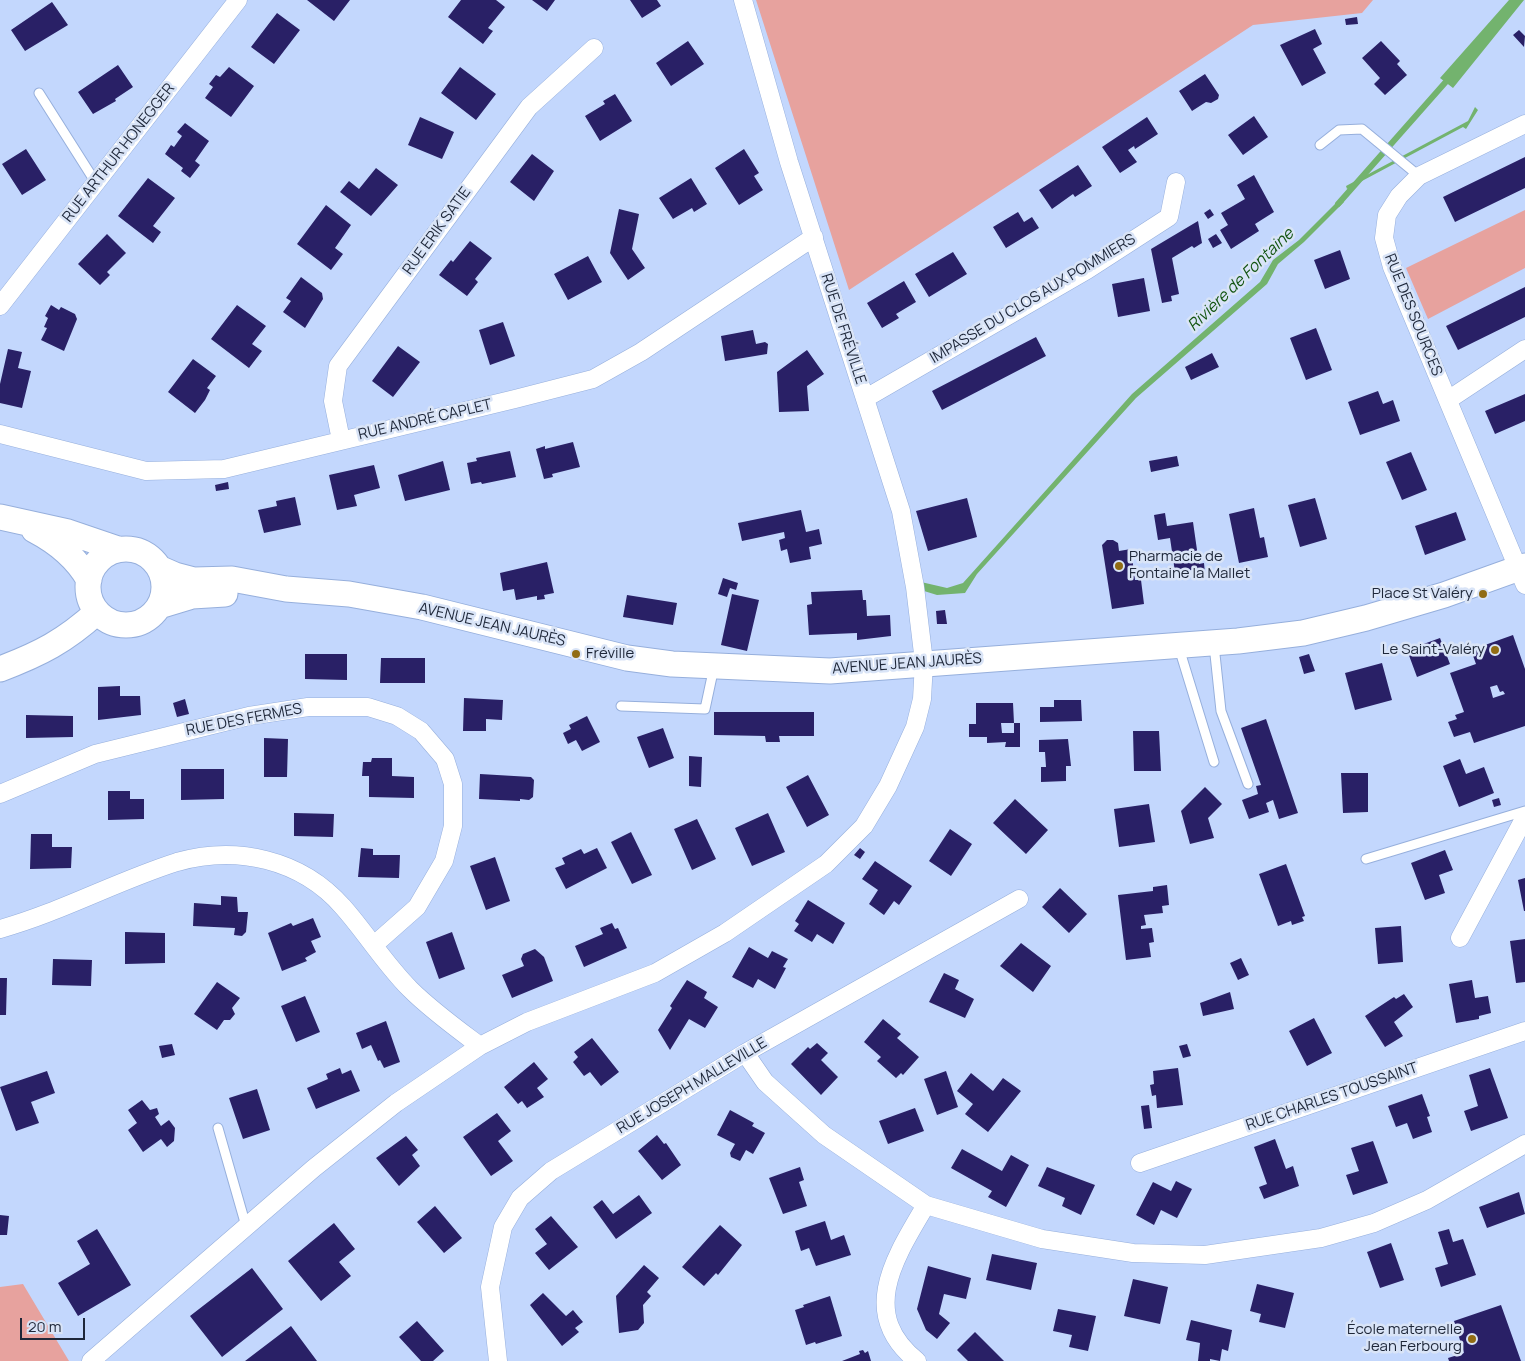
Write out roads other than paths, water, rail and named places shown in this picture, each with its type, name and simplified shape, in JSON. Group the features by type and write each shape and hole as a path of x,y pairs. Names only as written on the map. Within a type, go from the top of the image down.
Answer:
{"street":[{"name":"RUE ARTHUR HONEGGER","path":"0,306 238,0"},
{"name":"RUE DE FRÉVILLE","path":"91,1361 314,1168 396,1103 480,1046 527,1022 655,973 725,933 826,864 864,826 888,786 915,727 922,698 924,662 916,587 901,511 789,162 743,0"},
{"name":"RUE ERIK SATIE","path":"341,440 333,401 338,366 529,107 594,48"},
{"name":"RUE DES SOURCES","path":"1523,573 1392,267 1384,238 1387,215 1399,196 1419,176 1525,124"},
{"name":"IMPASSE DU CLOS AUX POMMIERS","path":"866,398 1087,270 1169,217 1176,182"},
{"name":"RUE ANDRÉ CAPLET","path":"0,434 146,470 224,469 592,379 641,352 814,237"},
{"path":"1448,400 1525,349"},
{"path":"7,519 68,532 118,549 138,550 146,554 159,568 164,586 159,606 145,619 129,625 114,623 97,612 88,594 90,574 101,558 118,549"},
{"path":"7,519 44,535 81,565 89,580"},
{"name":"AVENUE JEAN JAURÈS","path":"159,568 194,580 232,580 286,589 348,594 422,608 627,658 714,666 830,671 924,662 1214,643 1303,633 1366,618 1523,573"},
{"name":"AVENUE JEAN JAURÈS","path":"159,606 192,596 286,589"},
{"path":"0,669 42,653 76,631 97,612"},
{"name":"RUE DES FERMES","path":"0,794 94,754 249,716 308,707 368,707 397,716 421,730 445,759 453,784 453,826 444,861 417,907 374,946"},
{"path":"1460,938 1525,816"},
{"path":"0,929 32,920 178,862 221,854 238,854 293,868 320,887 341,905 410,989 480,1046"},
{"name":"RUE JOSEPH MALLEVILLE","path":"498,1361 490,1287 502,1227 520,1198 551,1171 745,1053 1019,899"},
{"name":"RUE CHARLES TOUSSAINT","path":"1140,1163 1525,1031"},
{"path":"745,1053 766,1082 824,1135 926,1205 1042,1239 1133,1253 1205,1255 1308,1242 1374,1223 1427,1200 1525,1144"},
{"path":"917,1361 902,1349 891,1328 885,1305 887,1282 897,1254 926,1205"}],"lane":[{"path":"39,93 96,183"},
{"path":"1320,145 1339,130 1362,129 1419,176"},
{"path":"1214,643 1221,711 1248,784"},
{"path":"1179,645 1214,762"},
{"path":"621,706 706,710 714,666"},
{"path":"1366,859 1525,810"},
{"path":"218,1128 246,1226"}],"waterway":[{"name":"Rivière de Fontaine","path":"1338,204 1451,76"}],"place":[{"name":"Pharmacie de Fontaine la Mallet","path":"1119,566"},
{"name":"Place St Valéry","path":"1483,594"},
{"name":"Le Saint-Valéry","path":"1495,650"},
{"name":"Fréville","path":"576,654"},
{"name":"École maternelle Jean Ferbourg","path":"1472,1339"}]}
